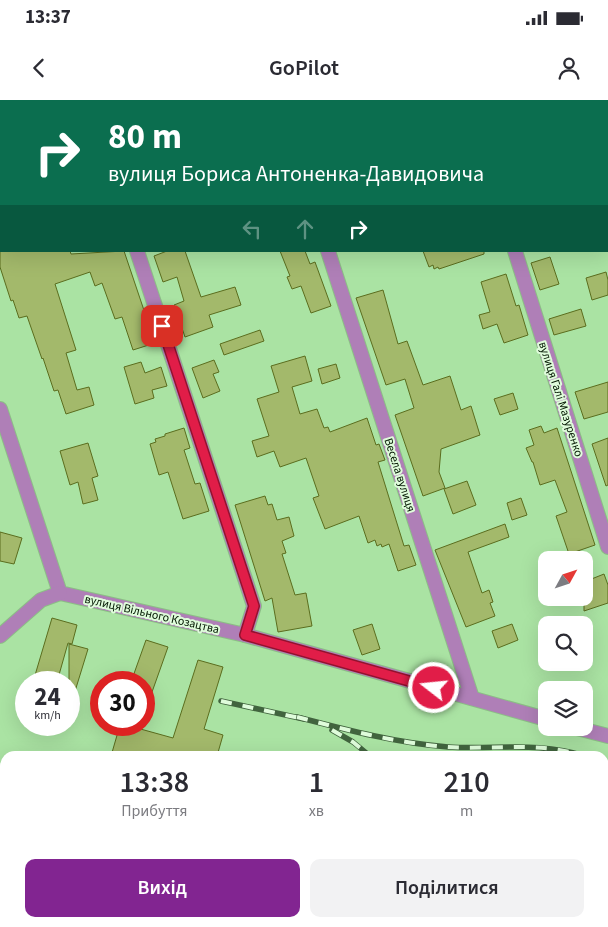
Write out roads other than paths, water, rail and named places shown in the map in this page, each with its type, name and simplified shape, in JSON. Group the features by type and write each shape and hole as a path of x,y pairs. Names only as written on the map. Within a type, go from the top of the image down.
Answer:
{"street":[{"path":"137,252 254,606 245,635"},
{"name":"Весела вулиця","path":"328,252 472,698"},
{"name":"вулиця Галі Мазуренко","path":"514,252 608,547"},
{"path":"0,409 60,593 40,600 0,636"},
{"name":"вулиця Вільного Козацтва","path":"60,593 245,635 538,717"},
{"path":"593,732 608,736"}],"railway":[{"path":"221,701 304,719"},
{"path":"297,717 334,727 429,745 465,748 533,747 568,751"},
{"path":"332,730 353,742 364,751"}]}
